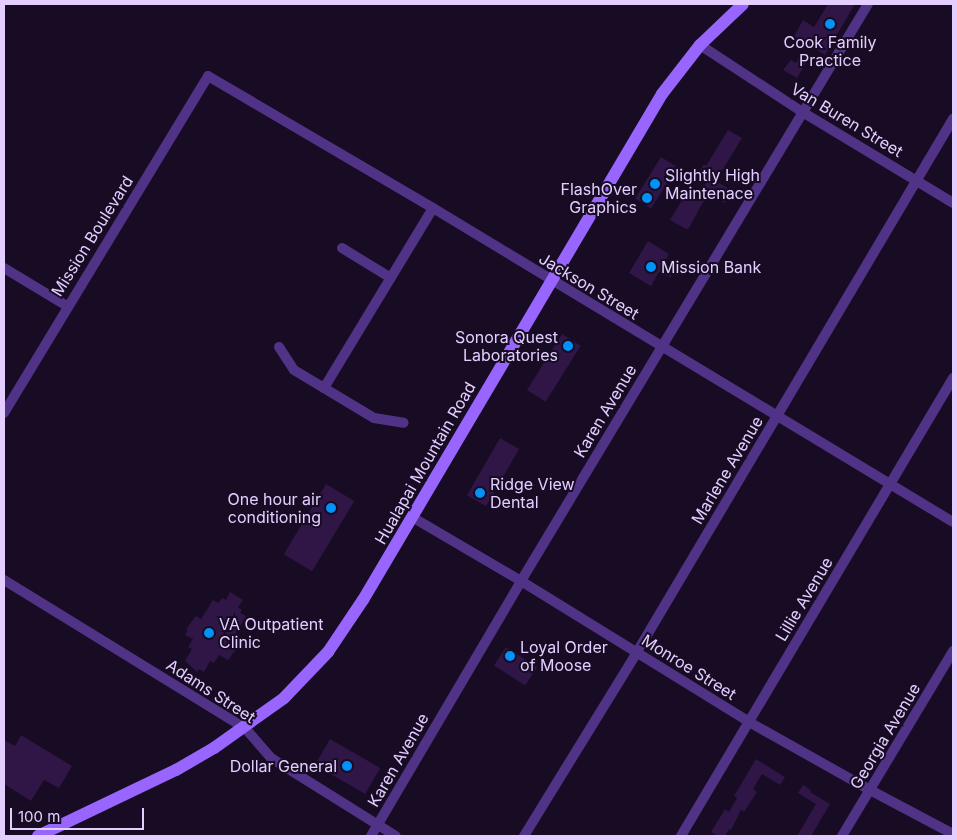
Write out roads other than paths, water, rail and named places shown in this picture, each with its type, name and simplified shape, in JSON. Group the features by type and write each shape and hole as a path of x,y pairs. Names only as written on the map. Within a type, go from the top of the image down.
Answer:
{"main road":[{"name":"Hualapai Mountain Road","path":"38,836 176,770 245,728 284,698 328,652 363,600 662,94 700,45 743,4"}],"street":[{"name":"Karen Avenue","path":"371,836 521,581 868,4"},
{"name":"Van Buren Street","path":"700,45 804,113 953,203"},
{"name":"Jackson Street","path":"208,76 433,208 953,522"},
{"name":"Mission Boulevard","path":"4,413 67,306 208,76"},
{"name":"Marlene Avenue","path":"524,836 637,652 953,119"},
{"path":"324,388 433,208"},
{"path":"342,248 391,278"},
{"path":"4,268 67,306"},
{"path":"279,347 294,370 374,418 404,423"},
{"name":"Lillie Avenue","path":"681,836 953,378"},
{"name":"Monroe Street","path":"412,517 521,581 749,722 953,834"},
{"name":"Adams Street","path":"4,580 245,728 271,758 396,836"},
{"name":"Georgia Avenue","path":"842,836 953,651"}],"place":[{"name":"Cook Family Practice","path":"830,24"},
{"name":"Slightly High Maintenace","path":"655,184"},
{"name":"FlashOver Graphics","path":"647,198"},
{"name":"Mission Bank","path":"651,267"},
{"name":"Sonora Quest Laboratories","path":"568,346"},
{"name":"Ridge View Dental","path":"480,493"},
{"name":"One hour air conditioning","path":"331,508"},
{"name":"VA Outpatient Clinic","path":"209,633"},
{"name":"Loyal Order of Moose","path":"510,656"},
{"name":"Dollar General","path":"347,766"}]}
